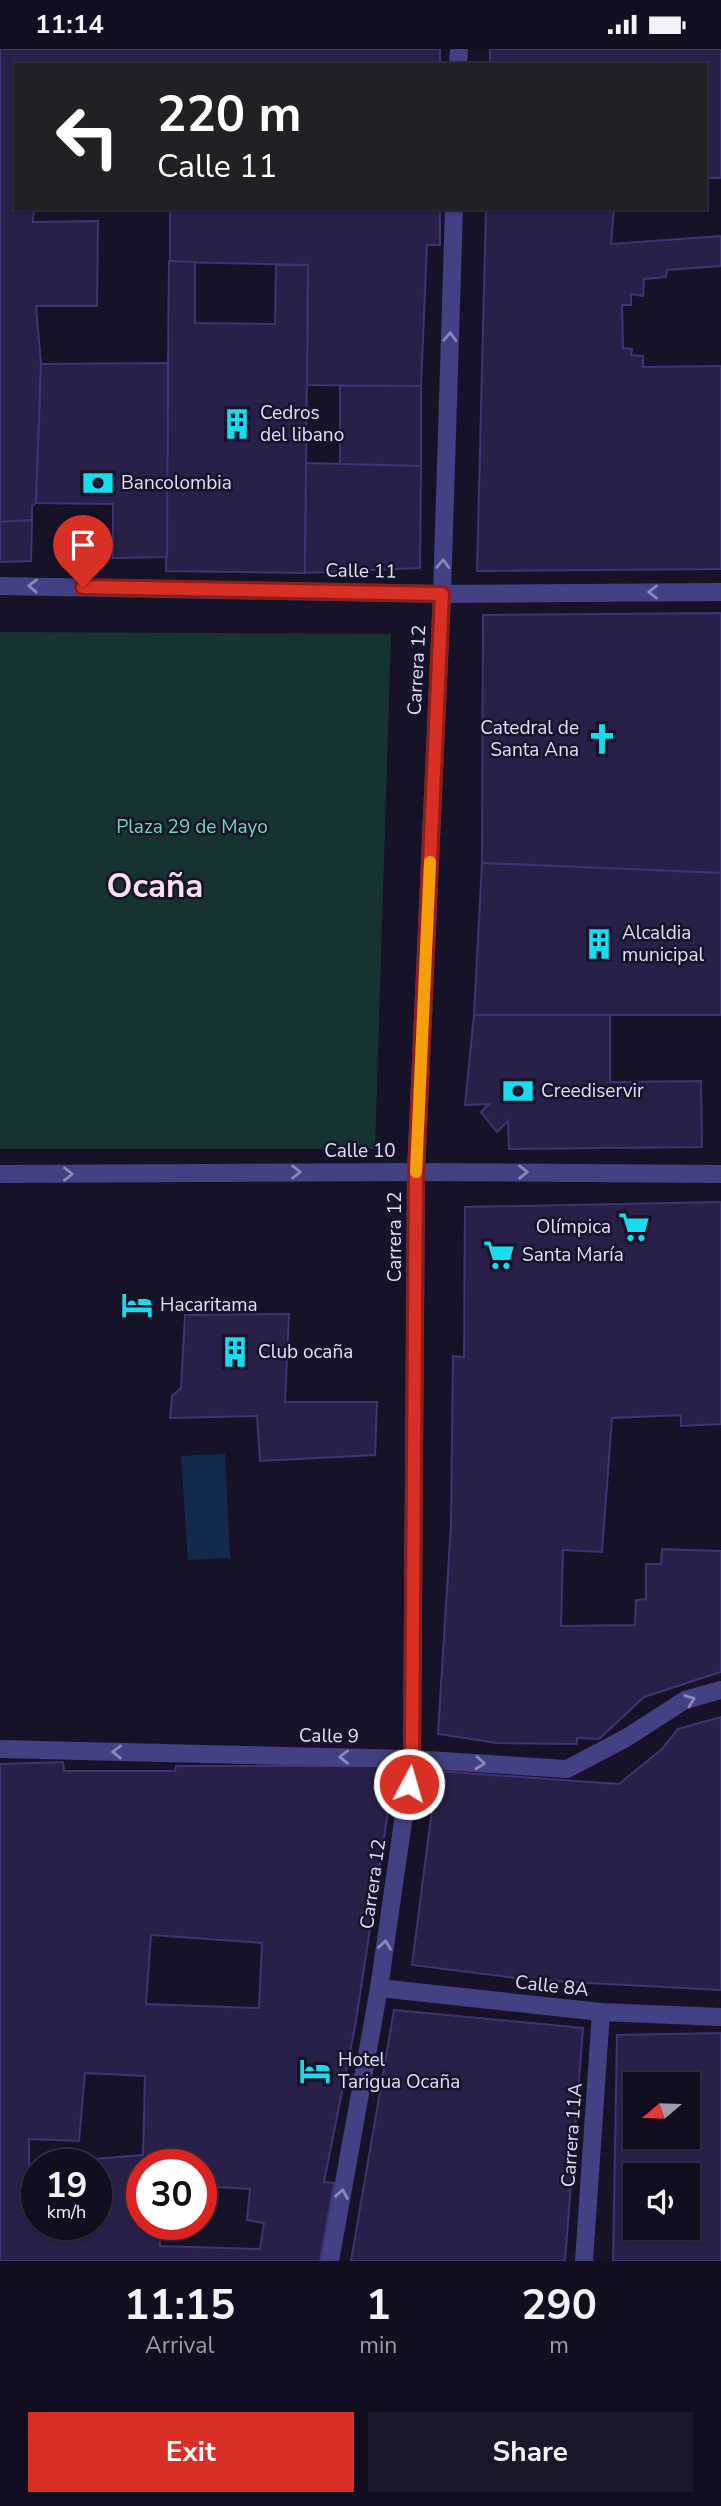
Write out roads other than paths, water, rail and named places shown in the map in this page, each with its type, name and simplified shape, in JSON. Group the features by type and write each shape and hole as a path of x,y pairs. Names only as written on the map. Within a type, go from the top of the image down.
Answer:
{"street":[{"name":"Carrera 12","path":"331,2261 379,1988 412,1759 416,1172 442,594 454,210"},
{"name":"Calle 11","path":"0,586 442,594 721,592"},
{"name":"Calle 10","path":"0,1174 721,1174"},
{"name":"Calle 9","path":"0,1749 412,1759 567,1769 626,1738 685,1700 721,1690"},
{"name":"Calle 8A","path":"379,1988 601,2012 721,2017"},
{"name":"Carrera 11A","path":"584,2261 601,2012"}],"water":[{"path":"225,1454 230,1558 188,1560 181,1456"}],"place":[{"name":"Cedros del libano","path":"237,424"},
{"name":"Bancolombia","path":"98,483"},
{"name":"Catedral de Santa Ana","path":"602,739"},
{"name":"Alcaldia municipal","path":"599,944"},
{"name":"Creediservir","path":"518,1091"},
{"name":"Olímpica","path":"634,1227"},
{"name":"Santa María","path":"499,1255"},
{"name":"Hacaritama","path":"137,1305"},
{"name":"Club ocaña","path":"235,1352"},
{"name":"Hotel Tarigua Ocaña","path":"315,2071"}],"district":[{"name":"Ocaña","path":"155,886"}],"park label":[{"name":"Plaza 29 de Mayo","path":"192,827"}]}
